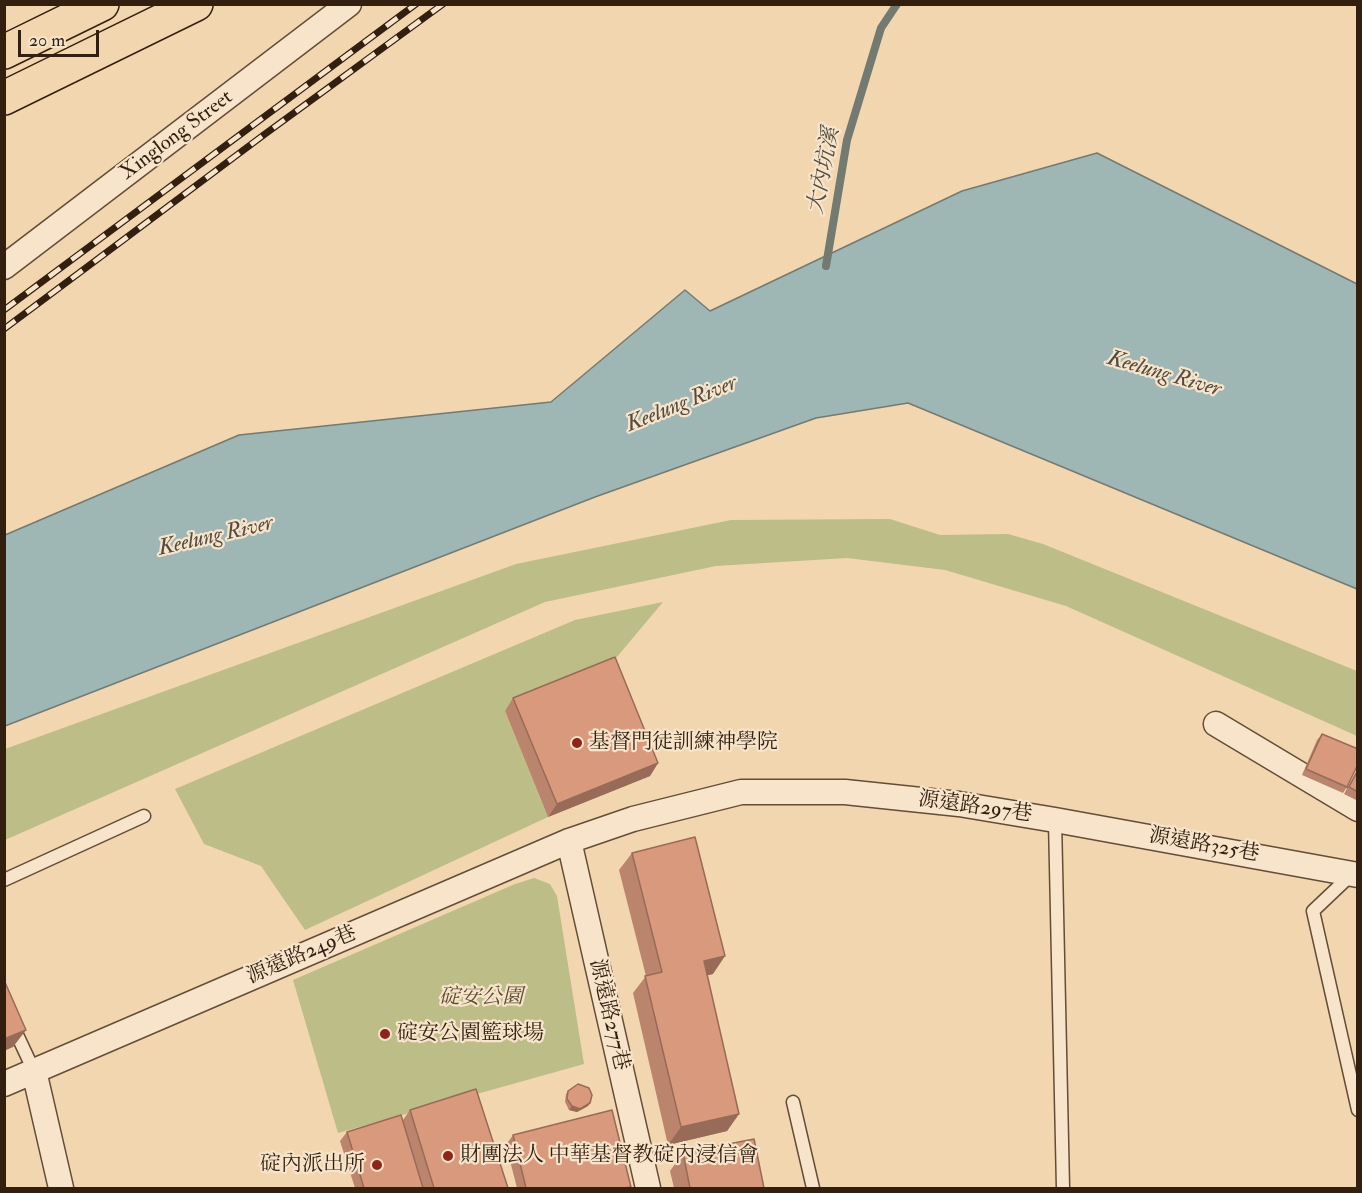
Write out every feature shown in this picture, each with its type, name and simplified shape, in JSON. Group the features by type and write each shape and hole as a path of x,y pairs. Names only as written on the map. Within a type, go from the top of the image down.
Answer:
{"highway":[{"path":"4,52 102,4"},
{"path":"4,98 196,4"}],"street":[{"name":"Xinglong Street","path":"4,267 349,4"},
{"path":"1216,724 1358,809"},
{"name":"源遠路297巷","path":"569,841 633,819 741,792 845,792 959,804 1055,820"},
{"name":"源遠路325巷","path":"1055,820 1355,874"},
{"name":"源遠路249巷","path":"4,1084 569,841"},
{"name":"源遠路277巷","path":"569,841 648,1188"},
{"path":"34,1071 61,1188"}],"lane":[{"path":"4,880 144,816"},
{"name":"源遠路297巷","path":"1055,820 1063,1188"},
{"name":"源遠路325巷","path":"1355,874 1313,911 1353,1071 1358,1110"},
{"path":"4,1007 34,1071"},
{"path":"793,1102 813,1188"}],"green space":[{"path":"890,519 940,535 1008,534 1043,544 1357,671 1357,736 1066,606 945,570 847,558 716,566 545,602 5,840 5,749 516,564 731,520"},
{"path":"663,602 606,670 505,711 548,817 305,930 261,866 204,844 175,789 575,620"},
{"name":"碇安公園","path":"534,878 550,884 557,896 584,1064 338,1133 293,980 515,884"}],"water":[{"name":"Keelung River","path":"1097,153 1357,284 1357,589 908,403 816,418 595,497 5,726 5,535 239,435 551,402 685,290 710,311 962,191"}],"building":[{"name":"基督門徒訓練神學院","path":"615,657 658,763 557,804 513,698"},
{"path":"1322,734 1358,749 1358,764 1347,787 1306,769"},
{"path":"1358,770 1358,792 1349,787"},
{"path":"695,837 725,956 704,961 739,1114 681,1127 645,976 662,972 632,853"},
{"path":"4,980 26,1030 4,1039"},
{"path":"578,1084 589,1088 592,1095 590,1103 580,1109 572,1106 567,1099 568,1091"},
{"name":"財團法人 中華基督教碇內浸信會","path":"476,1089 508,1188 434,1188 410,1110"},
{"path":"612,1110 631,1187 526,1188 513,1135"},
{"name":"碇內派出所","path":"401,1115 423,1188 364,1188 347,1132"},
{"path":"754,1139 764,1188 690,1188 683,1153"}],"waterway":[{"name":"大內坑溪","path":"826,266 847,140 881,28 897,4"}],"railway":[{"path":"4,310 416,4"},
{"path":"4,329 443,4"}],"place":[{"name":"基督門徒訓練神學院","path":"577,743"},
{"name":"碇安公園籃球場","path":"385,1034"},
{"name":"財團法人 中華基督教碇內浸信會","path":"448,1156"},
{"name":"碇內派出所","path":"377,1165"}]}
